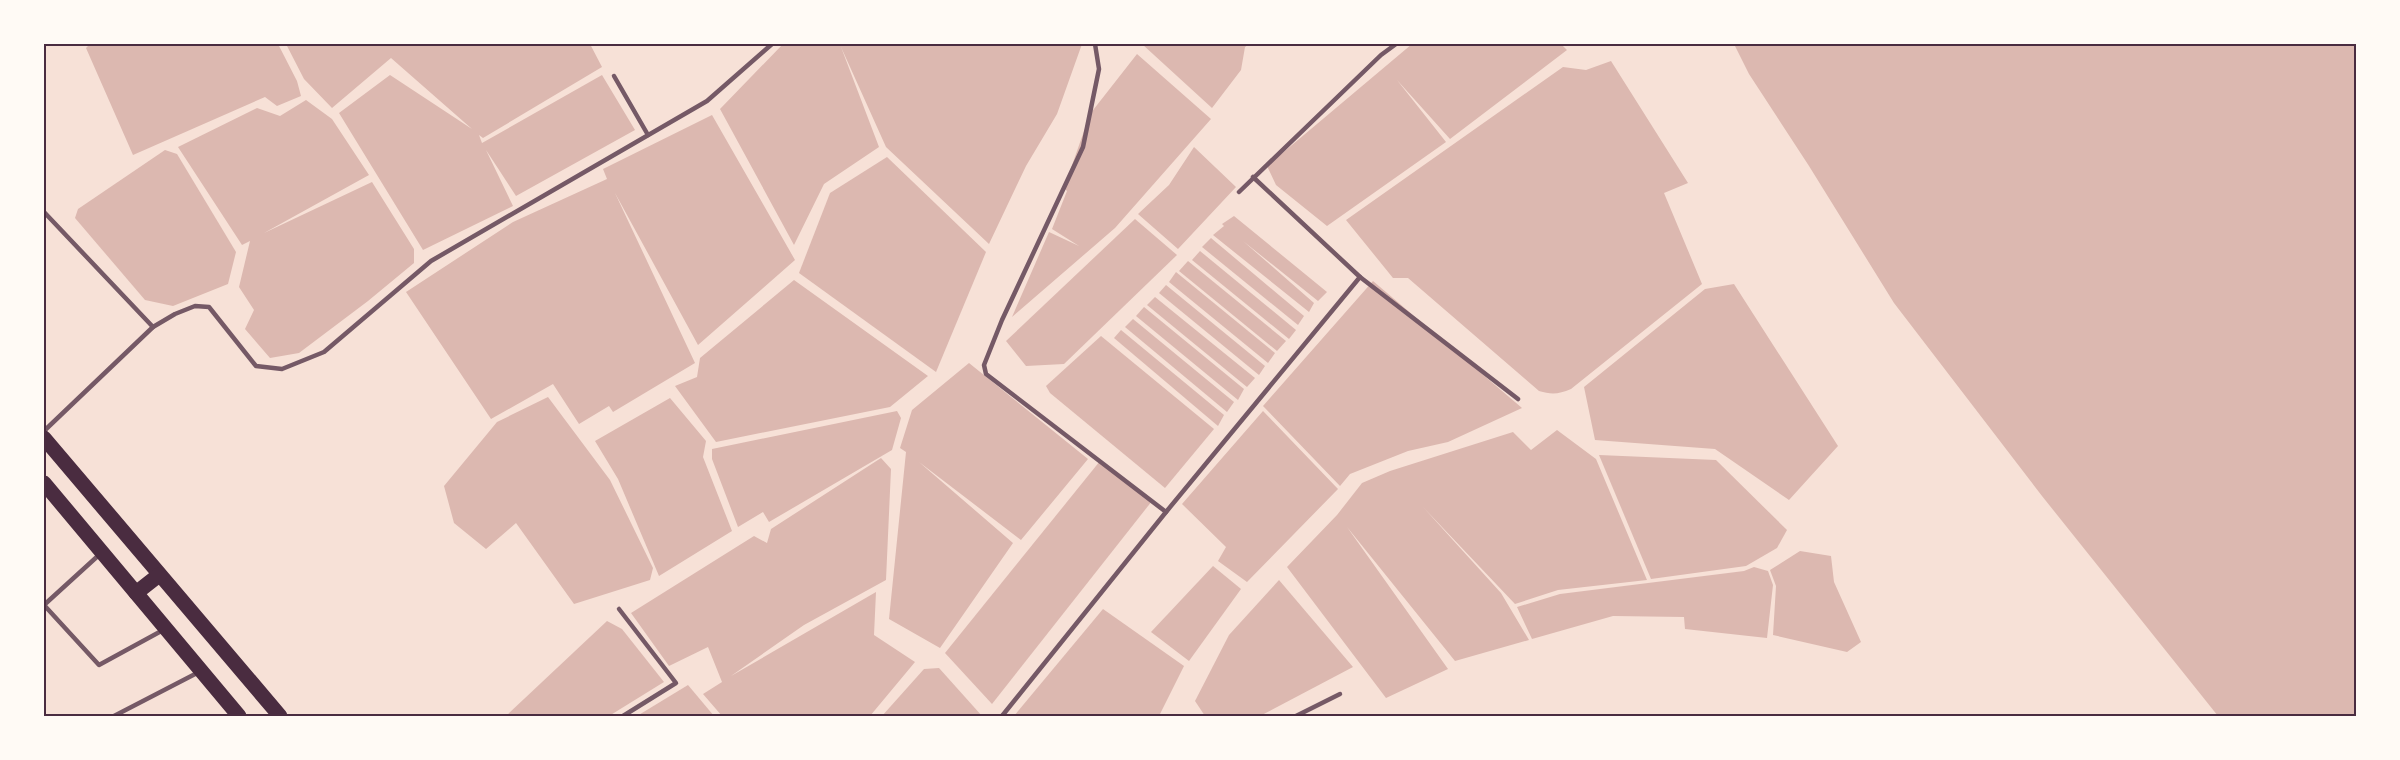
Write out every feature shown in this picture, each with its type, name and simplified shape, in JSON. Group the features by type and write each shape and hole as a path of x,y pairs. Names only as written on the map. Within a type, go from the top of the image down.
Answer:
{"main road":[{"path":"44,438 280,717"},
{"path":"44,483 239,717"},
{"path":"136,593 159,575"}],"lane":[{"path":"44,431 153,327 195,306 209,308 256,366 282,369 324,352 431,261 707,101 772,44"},
{"path":"1095,44 1099,69 1083,147 1002,320 984,365 986,374 1166,512"},
{"path":"1239,192 1381,55 1396,44"},
{"path":"614,76 648,135"},
{"path":"1253,177 1360,277 1518,399"},
{"path":"44,212 153,327"},
{"path":"1002,717 1166,512 1360,277"},
{"path":"102,553 44,605 99,665 166,629"},
{"path":"619,609 676,683 623,717"},
{"path":"114,717 201,671"},
{"path":"1296,717 1340,694"}],"shaded area":[{"path":"90,44 278,44 297,81 301,96 277,106 265,97 133,155 86,48"},
{"path":"286,44 590,44 602,67 483,138 479,135 482,143 602,75 635,130 516,196 486,150 513,206 423,250 339,113 390,75 472,129 391,58 332,108 304,79"},
{"path":"783,44 1082,44 1057,114 1026,166 989,244 886,147 841,47 879,147 824,184 794,245 720,109"},
{"path":"1142,44 1249,44 1245,47 1241,70 1212,108"},
{"path":"1412,44 1561,44 1567,50 1450,139 1397,80 1446,142 1327,226 1276,185 1267,166"},
{"path":"1734,44 2356,44 2356,716 2218,716 2042,496 1894,303 1749,74"},
{"path":"1137,54 1211,119 1115,228 1012,317 1049,232 1079,246 1052,229 1067,191 1064,188 1090,114"},
{"path":"1611,61 1688,183 1664,193 1702,284 1571,389 1555,393 1539,391 1408,278 1393,278 1346,220 1563,67 1586,70"},
{"path":"306,100 332,119 369,175 264,233 372,182 414,249 414,263 299,353 270,358 245,329 254,310 239,287 250,241 242,245 178,147 257,108 280,116"},
{"path":"712,115 795,260 698,345 615,193 695,363 613,412 609,406 579,424 553,384 491,419 406,292 513,222 607,179 603,169"},
{"path":"1194,147 1236,187 1178,249 1138,214 1169,185"},
{"path":"165,150 177,154 236,252 228,284 173,306 145,300 75,218 78,209"},
{"path":"887,157 986,252 936,372 799,273 830,193"},
{"path":"1234,216 1327,292 1318,301 1243,241 1314,303 1309,312 1213,235 1224,226 1222,224"},
{"path":"1135,219 1177,255 1064,364 1026,366 1006,341"},
{"path":"1211,238 1304,316 1298,325 1202,247"},
{"path":"1200,251 1296,330 1289,339 1192,260"},
{"path":"1188,261 1286,341 1277,351 1179,271"},
{"path":"1176,272 1275,353 1268,363 1169,282"},
{"path":"794,280 928,376 890,407 716,442 675,386 697,377 700,358"},
{"path":"1373,281 1522,408 1448,442 1408,451 1350,474 1340,486 1263,406"},
{"path":"1734,284 1838,446 1789,500 1715,449 1595,440 1584,387 1705,289"},
{"path":"1166,285 1265,366 1259,375 1159,293"},
{"path":"1155,297 1255,378 1247,387 1147,305"},
{"path":"1144,307 1244,389 1238,400 1136,316"},
{"path":"1133,319 1234,402 1227,412 1125,327"},
{"path":"1121,330 1224,415 1218,426 1114,338"},
{"path":"1101,336 1214,429 1165,488 1050,393 1046,386"},
{"path":"969,363 1088,459 1021,540 919,462 1013,543 940,648 889,619 906,452 900,448 912,410"},
{"path":"548,397 610,480 653,568 650,580 574,604 516,523 486,549 454,523 444,486 497,422"},
{"path":"670,398 706,441 703,457 732,531 659,576 618,479 595,441"},
{"path":"897,411 901,418 892,450 769,522 763,512 738,527 712,459 712,449"},
{"path":"1263,411 1338,489 1247,582 1218,561 1226,547 1182,504"},
{"path":"1557,430 1596,459 1647,580 1558,590 1515,604 1423,507 1501,593 1529,640 1455,661 1347,527 1448,669 1386,698 1287,567 1337,515 1362,483 1390,471 1513,432 1531,450"},
{"path":"1599,455 1716,460 1787,530 1777,548 1746,566 1651,579"},
{"path":"881,458 891,469 886,580 804,625 731,676 876,592 874,635 915,662 870,716 722,716 703,694 722,682 708,647 669,666 631,613 754,536 767,543 771,529"},
{"path":"1100,461 1152,501 992,704 945,653"},
{"path":"1800,551 1831,556 1834,582 1861,642 1847,652 1773,635 1776,586 1770,570"},
{"path":"1213,566 1241,589 1189,661 1151,632"},
{"path":"1754,567 1768,571 1773,585 1767,638 1685,629 1684,617 1613,616 1532,639 1517,607 1560,594 1744,571"},
{"path":"1279,580 1353,667 1260,716 1205,716 1195,701 1229,635"},
{"path":"1103,609 1184,666 1159,716 1014,716"},
{"path":"607,621 622,629 664,682 609,716 506,716"},
{"path":"939,668 982,716 882,716 924,669"},
{"path":"688,685 714,716 637,716"}]}
